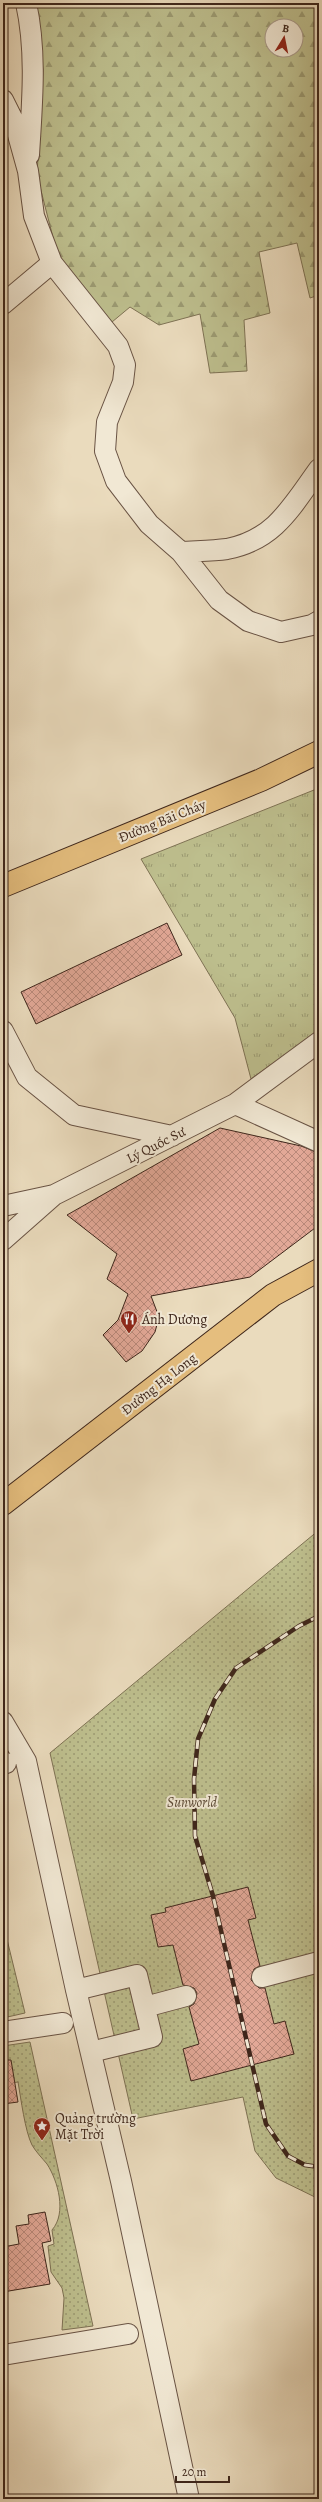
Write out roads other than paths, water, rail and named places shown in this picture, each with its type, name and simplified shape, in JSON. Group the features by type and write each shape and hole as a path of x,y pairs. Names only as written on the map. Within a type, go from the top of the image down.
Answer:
{"main road":[{"name":"Đường Bãi Cháy","path":"3,886 261,780 319,752"},
{"name":"Đường Hạ Long","path":"3,1504 273,1295 319,1270"}],"street":[{"path":"26,3 30,22 34,79 28,171"},
{"path":"3,100 15,124 28,171 34,216 52,263 118,346 125,365 123,382 107,422 105,451 116,482 149,524 181,552 219,600 248,621 281,632 312,625 319,621"},
{"path":"3,304 52,263"},
{"path":"181,552 226,549 256,540 281,522 319,469"},
{"path":"3,1031 27,1077 74,1115 172,1136"},
{"name":"Lý Quốc Sư","path":"3,1240 54,1195 234,1104 319,1042"},
{"path":"234,1104 319,1142"},
{"path":"3,1206 54,1195"},
{"path":"3,1722 26,1761 76,1990 121,2181 189,2499"},
{"path":"262,1976 319,1962"},
{"path":"76,1990 137,1975 145,2007 152,2038 91,2052"},
{"path":"145,2007 186,1996"},
{"path":"3,2029 63,2023"},
{"path":"3,2355 128,2334"}],"railway":[{"path":"319,1616 299,1626 236,1668 215,1699 198,1739 194,1779 195,1836 213,1896 266,2124 288,2156 305,2165 319,2167"}],"place":[{"name":"Ánh Dương","path":"129,1334"},
{"name":"Quảng trường Mặt Trời","path":"42,2141"}],"park label":[{"name":"Sunworld","path":"192,1802"}]}
